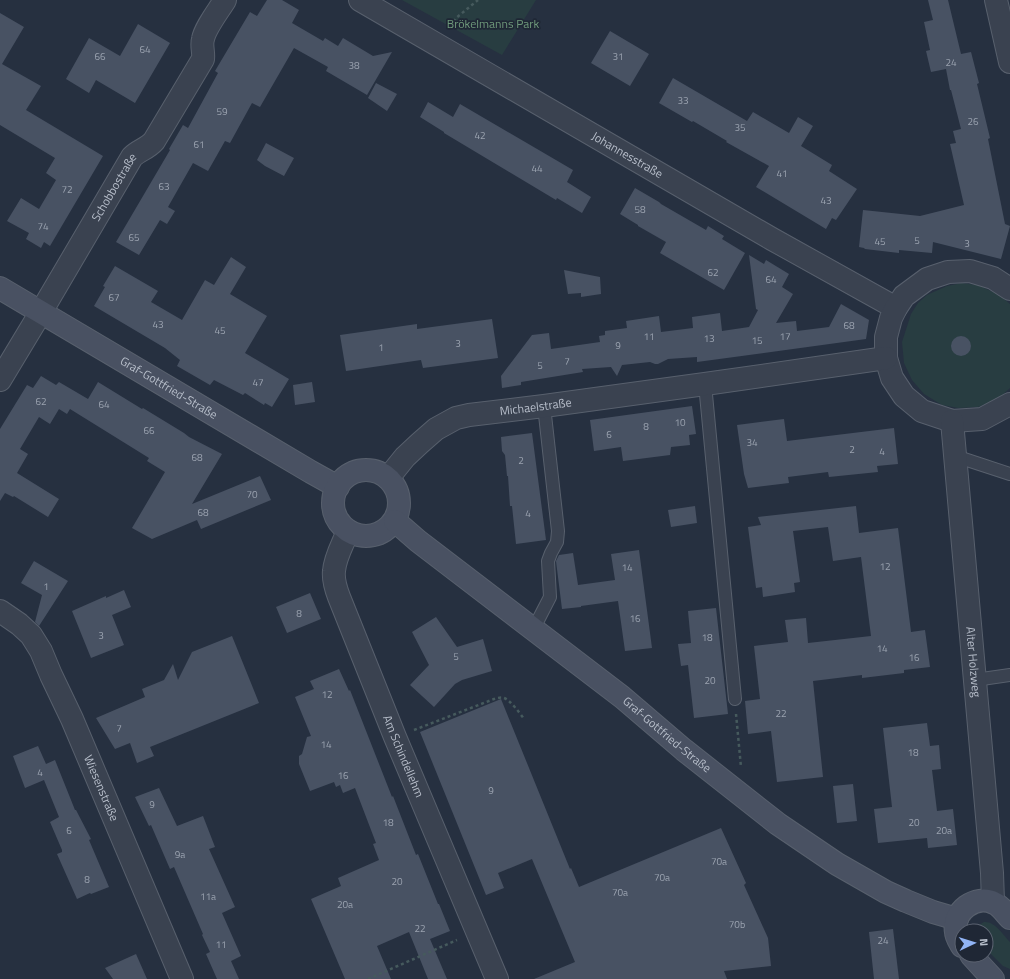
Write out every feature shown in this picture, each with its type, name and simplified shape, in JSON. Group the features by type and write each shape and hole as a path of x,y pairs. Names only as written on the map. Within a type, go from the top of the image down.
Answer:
{"street":[{"name":"Schobbostraße","path":"0,380 132,157 149,147 154,141 203,59 204,55 202,40 226,0"},
{"name":"Johannesstraße","path":"360,0 772,239 896,308"},
{"path":"996,0 1010,62"},
{"path":"1010,289 993,278 970,271 948,272 927,279 904,296 891,318 886,337 886,358 892,378 904,396 922,411 952,421 982,419 1010,404"},
{"name":"Graf-Gottfried-Straße","path":"0,288 298,465 338,487"},
{"name":"Michaelstraße","path":"388,478 405,457 420,443 436,429 456,418 886,358"},
{"name":"Alter Holzweg","path":"952,421 992,873 992,902"},
{"path":"361,470 370,470 380,473 388,478 396,487 399,498 399,510 395,520 386,530 374,536 361,536 348,531 336,516 334,506 334,496 344,479 361,470"},
{"name":"Graf-Gottfried-Straße","path":"395,520 418,541 622,697 684,750 778,824 837,864 886,892 906,902 957,919"},
{"name":"Am Schindellehm","path":"348,531 336,559 334,572 339,597 395,737 497,979"},
{"name":"Wiesenstraße","path":"0,611 19,624 31,635 41,651 72,719 182,979"},
{"path":"956,923 964,908 976,901 984,900 999,906 1010,918"},
{"path":"978,963 993,979"}],"lane":[{"path":"705,384 735,699"},
{"path":"533,630 550,597 548,561 556,542 558,531 544,406"},
{"path":"955,456 1010,474"},
{"path":"975,680 1010,675"}],"path":[{"path":"441,47 456,18 478,0"},
{"path":"395,737 501,697 508,701 524,719"},
{"path":"730,787 741,771 735,699"},
{"path":"368,979 477,931"}],"green space":[{"name":"Brökelmanns Park","path":"402,0 536,0 502,55"},
{"path":"962,283 977,285 998,294 1010,304 1010,388 998,399 978,407 958,408 942,405 924,394 912,380 904,363 902,342 911,314 918,303 927,295 947,286"},
{"path":"994,925 1010,942 1010,969 1003,966 994,957"}],"building":[{"path":"267,0 282,0 299,10 292,23 323,41 325,38 338,46 343,38 373,56 392,52 367,95 326,71 328,67 294,48 260,107 252,103 230,143 225,141 208,171 193,163 168,207 175,211 167,224 160,220 139,255 116,242 183,125 188,128 218,73 215,71 250,12 257,16"},
{"path":"928,0 948,0 961,54 971,52 990,138 988,139 1005,224 1010,226 1001,259 933,242 932,253 899,250 899,253 859,247 863,210 920,216 964,205 950,144 956,143 953,131 961,129 950,90 946,69 931,72 926,51 930,50 924,22 933,20"},
{"path":"0,13 24,27 2,64 41,86 26,110 103,156 50,246 44,242 41,248 26,239 29,233 7,221 21,198 39,209 56,180 46,173 55,158 0,125"},
{"path":"138,24 170,43 135,103 96,80 89,93 66,79 89,38 120,56"},
{"path":"610,31 649,54 630,86 591,63"},
{"path":"673,78 747,121 753,112 789,133 798,117 813,126 801,146 832,165 829,171 857,189 836,220 832,218 826,229 756,187 769,166 726,142 727,141 693,121 692,122 659,103"},
{"path":"376,83 397,94 387,111 368,98"},
{"path":"428,102 453,117 460,104 573,170 567,182 591,197 582,213 557,198 556,200 420,117"},
{"path":"266,143 294,158 284,176 257,160"},
{"path":"635,188 706,230 708,226 724,236 722,239 745,253 724,290 660,253 666,242 620,214"},
{"path":"749,255 764,264 766,260 789,274 782,287 793,294 776,323 796,321 797,331 829,327 841,304 869,320 866,339 697,362 697,357 668,359 658,364 650,362 622,365 617,376 611,367 582,369 583,372 521,382 521,385 502,388 501,376 532,335 549,333 551,349 600,342 599,336 605,335 605,331 627,328 626,321 659,316 661,332 693,328 692,317 720,313 722,331 749,327 758,310 756,309"},
{"path":"231,257 246,267 230,294 267,316 245,353 289,379 272,407 265,403 264,405 245,393 243,395 214,380 210,385 177,366 180,360 165,348 94,306 105,287 103,286 115,266 158,291 151,302 182,320 205,280 214,285"},
{"path":"564,270 600,277 601,294 581,297 581,293 568,294"},
{"path":"492,319 498,358 423,368 421,360 346,371 340,335 417,324 417,329"},
{"path":"957,336 965,336 971,342 971,350 965,356 957,356 951,350 951,342"},
{"path":"41,376 56,385 59,382 88,399 98,382 189,437 222,454 192,504 260,476 271,500 201,529 197,520 152,539 132,528 165,472 147,461 149,458 70,409 67,414 59,409 50,424 39,417 20,449 28,454 17,473 59,499 48,517 14,496 13,497 5,493 0,501 0,429 27,385 33,388"},
{"path":"312,382 315,402 295,405 293,385"},
{"path":"692,406 696,434 689,435 690,445 671,447 670,455 623,461 621,447 594,451 590,420"},
{"path":"784,419 787,441 894,428 898,464 877,466 878,472 829,477 828,472 788,477 789,483 748,488 744,474 737,425"},
{"path":"532,433 546,540 516,544 512,506 510,506 508,476 505,455 502,451 501,437"},
{"path":"695,506 697,523 671,527 668,510"},
{"path":"856,506 859,533 898,528 911,632 925,630 930,667 904,670 904,673 862,678 862,675 813,681 823,777 777,782 771,731 748,734 745,701 760,699 754,646 788,642 785,620 806,618 808,643 871,636 861,557 833,561 828,527 793,531 800,582 794,583 795,592 763,597 762,587 756,588 748,527 761,525 758,517"},
{"path":"639,550 652,648 625,651 618,601 562,609 556,561 559,555 573,553 578,585 615,580 611,554"},
{"path":"34,561 68,581 39,626 35,622 42,595 21,583"},
{"path":"124,590 131,607 112,615 124,645 91,658 72,611"},
{"path":"310,593 321,619 287,633 276,607"},
{"path":"716,608 728,714 694,718 688,665 681,666 678,644 691,643 688,611"},
{"path":"436,617 457,647 483,639 492,671 462,680 455,684 434,707 410,685 429,665 412,632"},
{"path":"232,636 259,703 150,747 154,756 137,763 130,743 115,749 96,718 145,697 142,689 164,680 173,664 178,680 192,652"},
{"path":"339,669 349,691 350,690 416,855 418,854 450,931 430,939 447,979 428,979 409,932 377,946 391,979 345,979 311,899 341,886 338,878 379,860 373,844 376,843 355,788 343,793 340,785 336,787 334,782 310,791 299,764 299,756 302,754 307,737 311,736 295,697 314,689 310,681"},
{"path":"501,699 570,869 571,868 579,887 721,828 746,883 744,885 768,938 771,966 724,971 727,979 534,979 575,962 532,859 498,873 504,888 486,895 420,732"},
{"path":"927,723 930,746 939,745 941,769 932,770 937,811 953,809 957,845 928,848 927,838 878,843 874,809 892,807 883,728"},
{"path":"38,746 46,764 55,760 75,810 91,839 89,840 109,887 77,899 57,854 62,852 62,850 50,822 59,817 44,780 25,788 13,756"},
{"path":"853,784 857,821 837,823 833,786"},
{"path":"159,788 177,826 203,816 215,847 209,849 235,907 222,913 241,956 231,961 239,979 217,979 206,954 210,952 174,867 170,869 151,825 149,826 135,797"},
{"path":"893,929 899,979 874,979 869,932"},
{"path":"136,954 147,979 113,979 105,968"}]}
